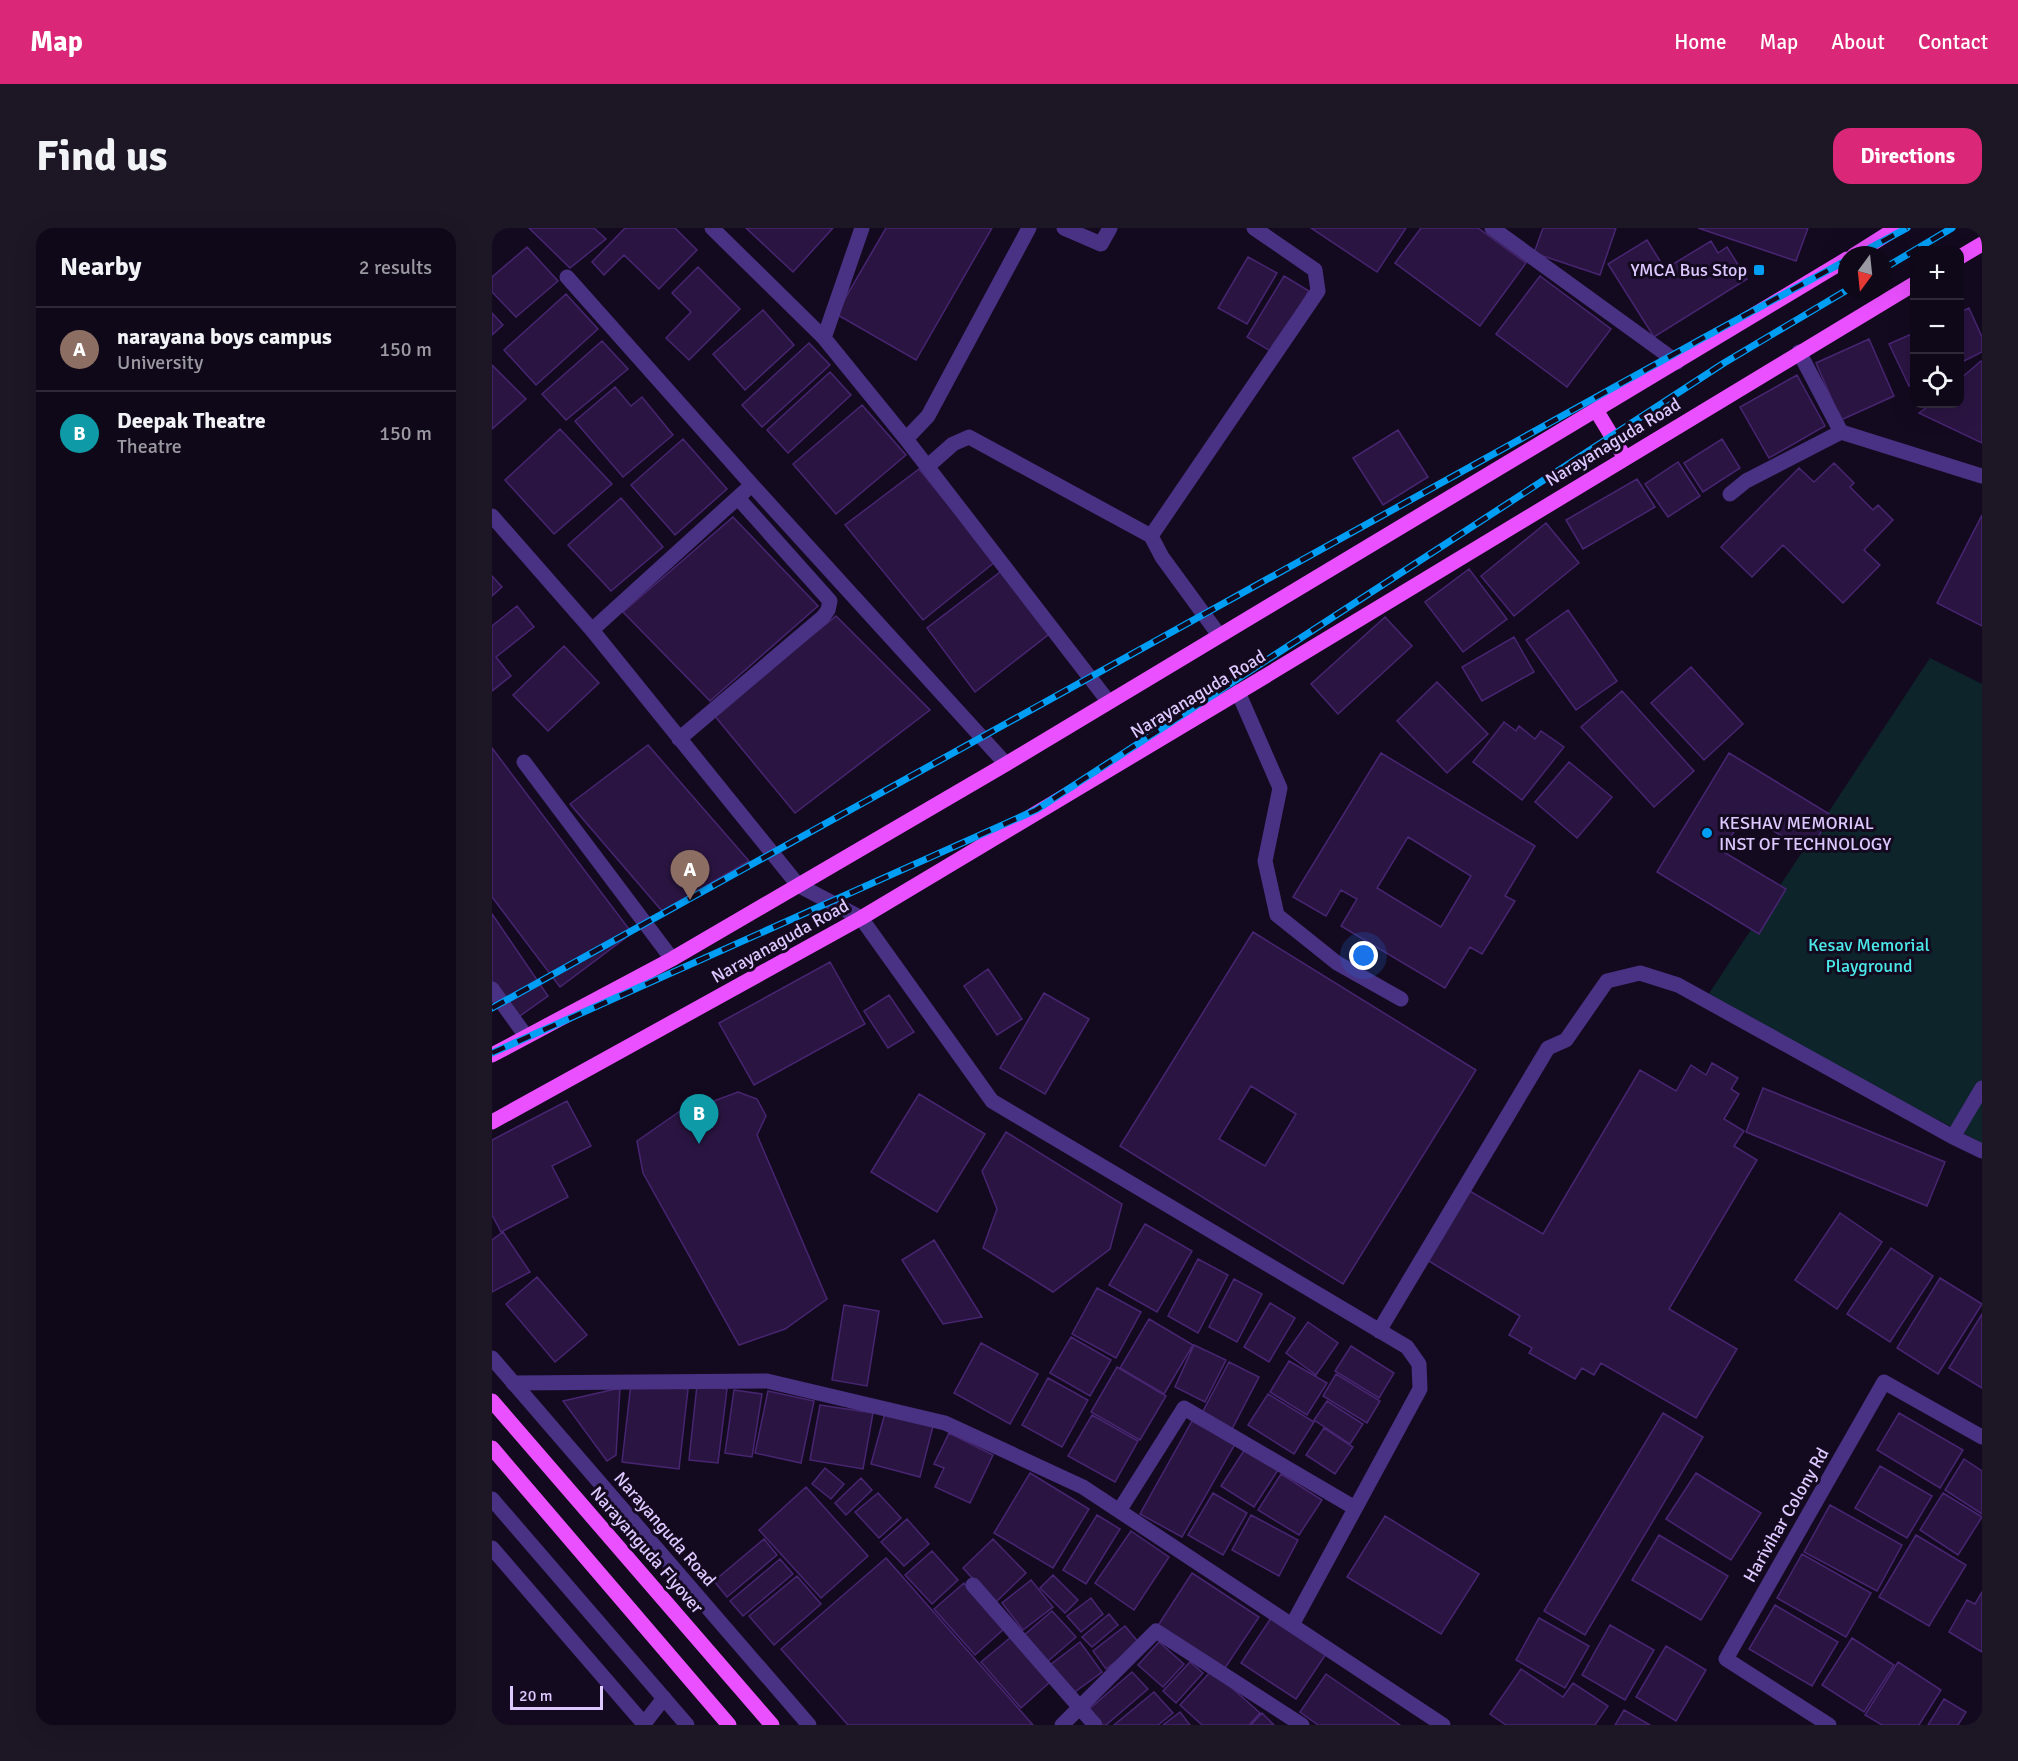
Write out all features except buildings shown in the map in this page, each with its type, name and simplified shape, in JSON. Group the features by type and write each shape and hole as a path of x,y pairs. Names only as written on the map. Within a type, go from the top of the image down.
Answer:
{"main road":[{"path":"1868,246 1897,228"},
{"path":"1964,254 1982,244"},
{"name":"Narayanaguda Road","path":"492,1055 672,959 1006,764 1838,264"},
{"name":"Narayanaguda Road","path":"492,1122 861,918 1910,286"},
{"path":"1596,410 1625,458"},
{"name":"Narayanguda Flyover","path":"492,1401 772,1725"},
{"path":"492,1448 729,1725"}],"street":[{"path":"712,228 824,338 928,466 1108,701"},
{"path":"824,338 862,228"},
{"path":"906,439 928,416 1029,228"},
{"path":"1064,228 1101,244 1110,228"},
{"path":"1151,536 1318,291 1315,270 1254,228"},
{"path":"1492,228 1677,362"},
{"path":"567,277 752,485 1006,764"},
{"path":"1799,352 1841,432"},
{"path":"1730,494 1746,481 1841,432 1982,476"},
{"path":"928,466 953,444 969,437 1151,536 1162,557 1219,635"},
{"path":"592,630 752,485"},
{"path":"680,739 823,617 828,610 830,601 738,498"},
{"path":"492,516 592,630 798,885 861,918 992,1101 1407,1347 1419,1364 1420,1389 1292,1625"},
{"path":"1238,692 1280,788 1264,861 1278,915 1337,963 1401,999"},
{"path":"524,762 672,959"},
{"path":"1379,1331 1548,1048 1566,1040 1607,981 1640,973 1678,985 1982,1151"},
{"path":"492,989 526,1036"},
{"path":"1953,1137 1982,1088"},
{"name":"Narayanguda Road","path":"492,1358 809,1725"},
{"path":"513,1383 767,1381 945,1423 1083,1487 1443,1725"},
{"name":"Harivihar Colony Rd","path":"1829,1725 1726,1659 1884,1382 1982,1437"},
{"path":"1119,1511 1184,1408 1355,1508"},
{"path":"492,1499 687,1725"},
{"path":"492,1548 644,1725 664,1698"},
{"path":"973,1585 1095,1725"},
{"path":"1062,1725 1156,1631 1302,1725"}],"green space":[{"name":"Kesav Memorial Playground","path":"1930,658 1982,684 1982,1143 1706,998"}],"railway":[{"path":"1874,246 1907,228"},
{"path":"1892,264 1952,228"},
{"path":"492,1008 1838,265"},
{"path":"492,1053 1036,810 1724,363 1838,295"}],"place":[{"name":"YMCA Bus Stop","path":"1759,270"},
{"name":"KESHAV MEMORIAL INST OF TECHNOLOGY","path":"1707,833"},
{"name":"narayana boys campus","path":"690,900"},
{"name":"Deepak Theatre","path":"699,1144"}]}
